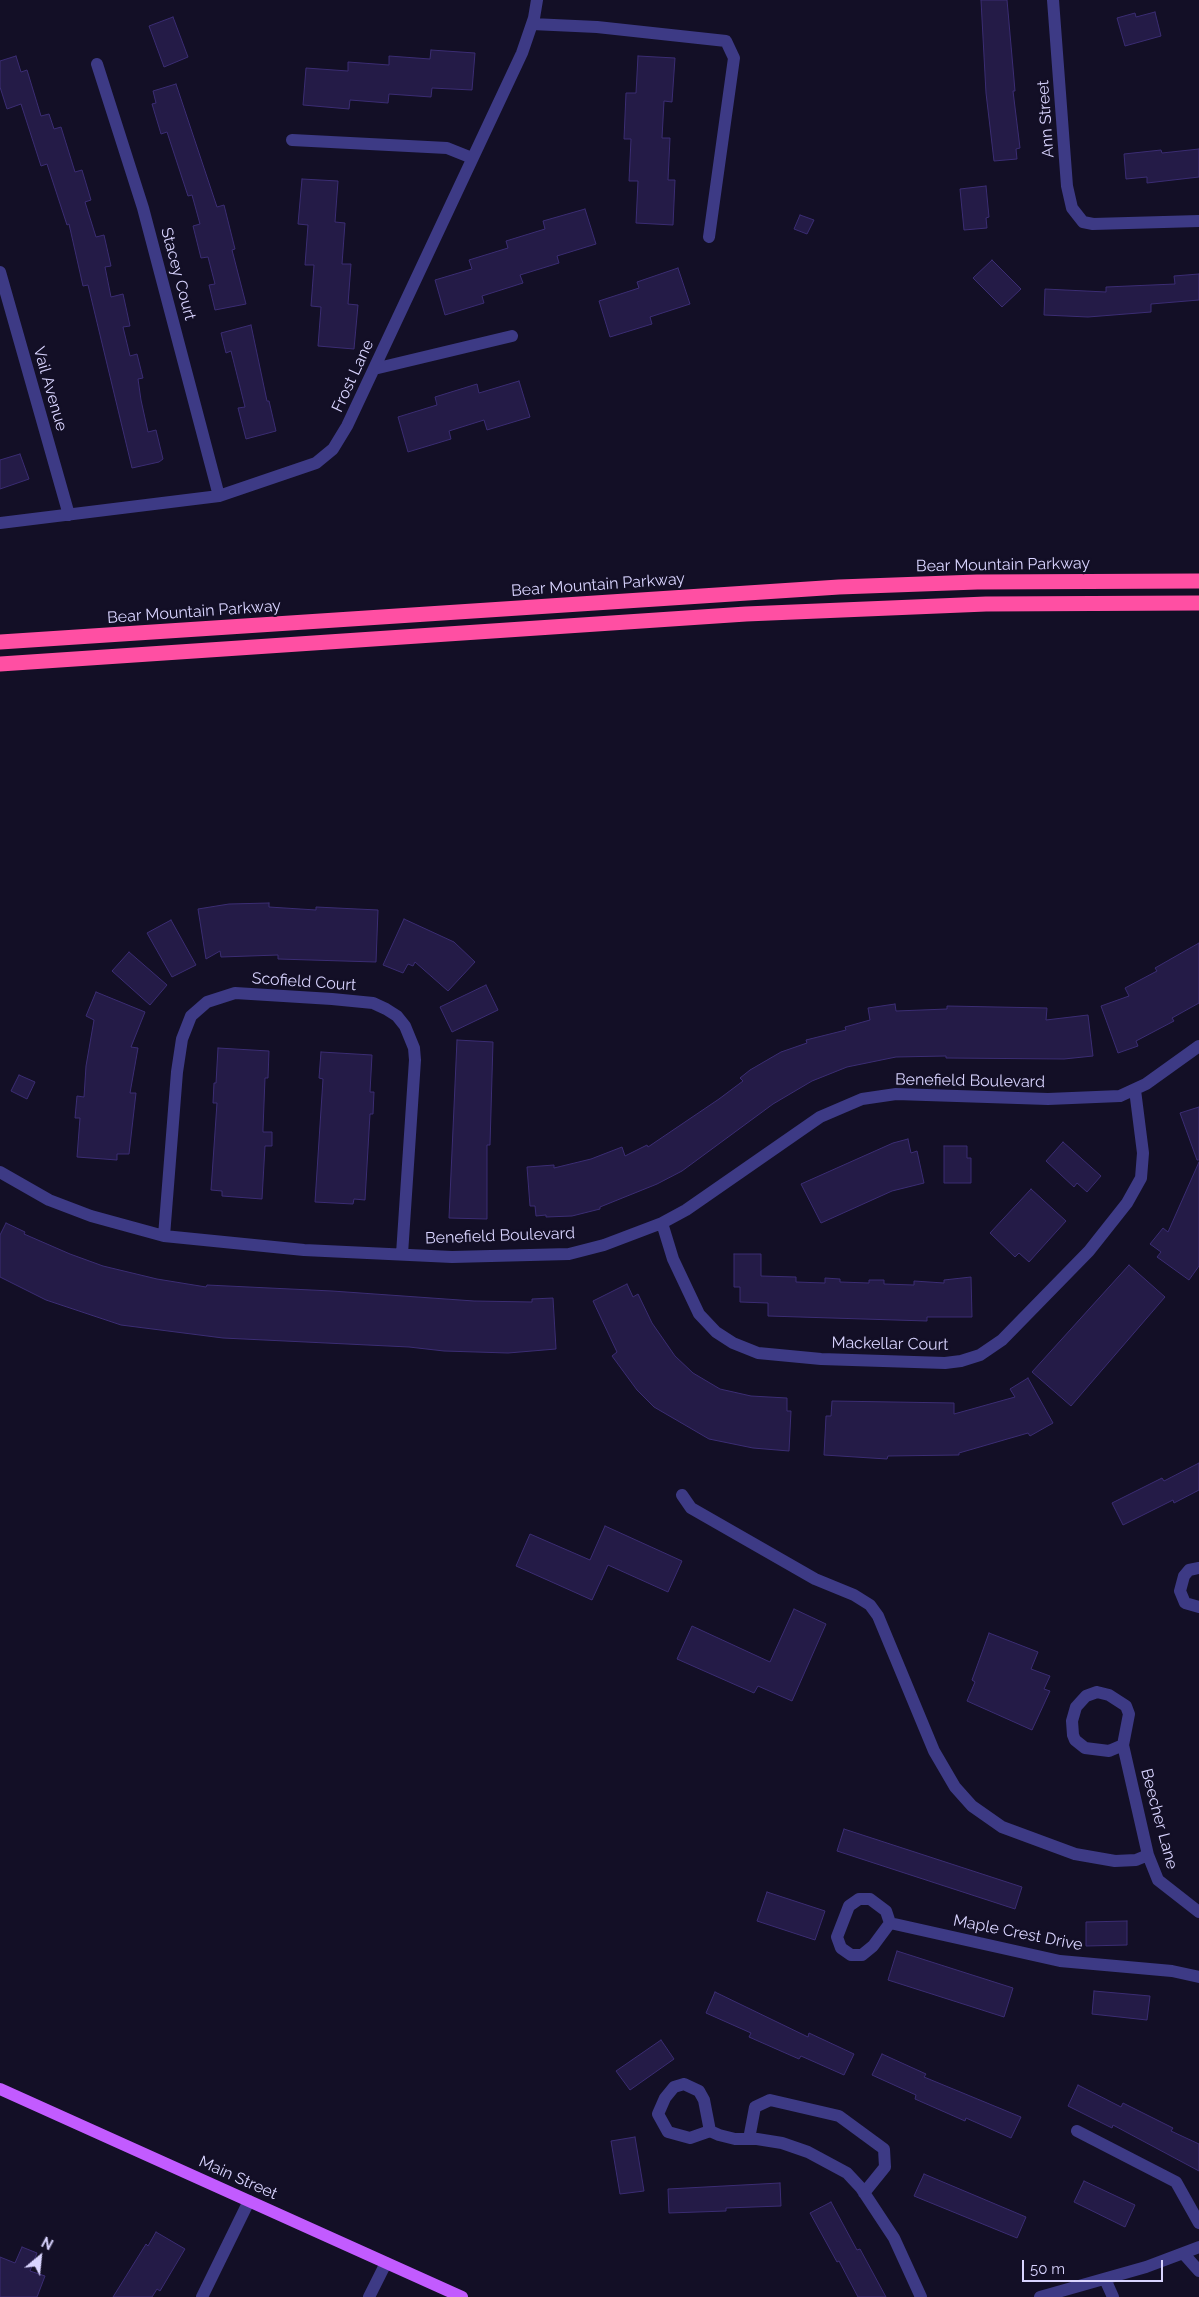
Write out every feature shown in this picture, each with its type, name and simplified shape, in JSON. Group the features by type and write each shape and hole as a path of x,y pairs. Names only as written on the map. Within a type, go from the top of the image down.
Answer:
{"highway":[{"name":"Bear Mountain Parkway","path":"0,642 838,587 977,582 1199,581"},
{"path":"0,664 746,614 986,604 1199,603"}],"main road":[{"name":"Main Street","path":"0,2089 462,2297"}],"street":[{"name":"Frost Lane","path":"0,523 219,496 316,463 333,448 347,426 522,52 532,24 537,0"},
{"name":"Ann Street","path":"1054,0 1067,186 1072,208 1083,222 1093,224 1199,221"},
{"path":"532,24 597,27 726,41 734,58 709,237"},
{"name":"Stacey Court","path":"98,64 143,208 219,496"},
{"path":"292,140 447,148 472,158"},
{"name":"Vail Avenue","path":"0,272 69,516"},
{"path":"374,369 512,336"},
{"name":"Scofield Court","path":"164,1236 177,1072 182,1039 191,1016 207,1002 235,993 332,999 373,1003 386,1009 397,1016 405,1026 414,1048 415,1060 402,1254"},
{"name":"Benefield Boulevard","path":"0,1172 49,1200 91,1216 164,1236 304,1250 452,1256 569,1254 604,1245 662,1223 686,1210 820,1117 862,1099 896,1094 1048,1099 1120,1096 1146,1084 1199,1046"},
{"name":"Mackellar Court","path":"662,1223 673,1259 700,1314 716,1332 733,1343 758,1353 821,1359 961,1362 980,1356 1002,1340 1089,1251 1127,1203 1141,1178 1143,1153 1134,1090"},
{"path":"682,1495 691,1508 816,1579 870,1605 878,1616 934,1752 955,1787 972,1806 1002,1827 1075,1854 1115,1861 1136,1860 1148,1855"},
{"path":"1199,1568 1189,1570 1184,1576 1180,1591 1185,1603 1199,1607"},
{"name":"Beecher Lane","path":"1123,1745 1109,1751 1085,1748 1075,1740 1072,1720 1076,1707 1086,1696 1097,1692 1109,1695 1126,1706 1129,1714 1123,1745 1148,1855 1158,1880 1199,1912"},
{"path":"859,1899 870,1899 886,1911 890,1923 873,1946 862,1955 851,1955 841,1948 837,1937 842,1920 849,1906 859,1899"},
{"name":"Maple Crest Drive","path":"890,1923 1060,1961 1172,1971 1199,1978"},
{"path":"710,2131 704,2100 699,2091 684,2084 674,2087 665,2098 658,2114 668,2132 690,2138 710,2131 719,2136 782,2143 808,2152 847,2174 864,2193 894,2238 921,2297"},
{"path":"749,2139 755,2107 770,2100 839,2116 884,2149 885,2167 864,2193"},
{"path":"1077,2131 1176,2182 1199,2223"},
{"path":"202,2297 250,2201"},
{"path":"1040,2297 1146,2268 1199,2247"},
{"path":"1183,2253 1199,2271"},
{"path":"369,2297 386,2263"},
{"path":"1105,2279 1113,2297"}],"building":[{"path":"981,0 1007,0 1015,91 1013,91 1020,148 1016,149 1017,159 994,161 986,93"},
{"path":"1155,12 1161,36 1125,46 1117,18 1135,13 1136,17"},
{"path":"173,17 188,57 164,67 149,26"},
{"path":"431,50 475,53 472,90 432,88 431,97 389,94 388,103 350,100 349,109 303,105 306,68 348,71 348,62 389,65 389,56 430,59"},
{"path":"16,56 21,72 27,70 41,116 49,114 54,129 61,127 75,172 82,170 91,200 85,202 96,237 104,235 111,266 105,267 111,297 123,294 130,326 123,327 130,356 137,354 143,378 138,379 141,400 148,432 156,430 163,459 159,462 132,468 88,285 83,286 69,224 67,225 47,164 41,166 21,104 7,109 0,87 0,61"},
{"path":"638,56 675,58 672,102 664,101 662,138 670,138 668,180 675,180 673,225 636,223 638,181 629,181 631,139 624,139 626,93 636,93"},
{"path":"176,84 217,207 224,205 235,249 232,250 246,304 215,310 209,285 215,284 208,257 201,258 193,226 200,224 192,195 188,196 167,132 161,134 152,104 156,103 153,91"},
{"path":"1199,149 1199,177 1147,183 1147,177 1126,179 1124,154 1161,150 1162,153"},
{"path":"302,179 338,181 335,222 345,223 342,264 351,264 348,304 358,305 354,349 318,346 321,307 311,306 314,265 305,265 308,225 298,224"},
{"path":"986,186 989,217 986,218 987,228 964,230 960,189"},
{"path":"585,209 596,244 557,256 559,263 520,275 523,283 482,296 484,303 445,315 435,280 472,269 469,260 508,248 506,241 545,229 543,221"},
{"path":"800,215 814,220 807,234 794,229"},
{"path":"992,260 1021,289 1002,307 973,278"},
{"path":"678,268 690,304 650,317 652,324 610,337 599,301 639,288 637,282"},
{"path":"1199,274 1199,300 1151,304 1151,312 1088,317 1044,315 1045,289 1106,292 1106,287 1175,284 1174,276"},
{"path":"251,325 267,401 269,401 276,431 246,439 238,408 245,407 231,351 226,353 221,333"},
{"path":"519,381 530,417 487,430 484,420 449,431 451,439 408,452 398,417 437,405 435,397 477,384 479,393"},
{"path":"20,454 29,479 0,489 0,460"},
{"path":"269,903 269,907 316,910 316,907 378,910 376,962 278,959 278,955 221,957 220,951 206,959 198,909 229,904"},
{"path":"404,919 454,942 475,962 448,991 415,962 413,966 408,964 403,973 383,965"},
{"path":"171,920 196,965 172,977 147,933"},
{"path":"1199,943 1199,1003 1172,1018 1174,1021 1136,1041 1138,1046 1118,1053 1101,1006 1129,996 1125,988 1157,971 1155,968"},
{"path":"129,952 167,985 150,1005 112,971"},
{"path":"486,985 498,1010 452,1032 440,1007"},
{"path":"96,992 145,1012 131,1047 138,1048 130,1093 136,1093 129,1154 117,1154 117,1160 77,1157 80,1118 75,1118 77,1096 84,1097 86,1066 94,1020 86,1016"},
{"path":"895,1004 896,1011 947,1009 947,1006 1047,1008 1046,1020 1088,1015 1093,1056 1064,1059 946,1058 946,1056 896,1057 847,1067 812,1081 773,1104 682,1171 657,1184 600,1207 600,1209 572,1216 546,1217 546,1215 536,1216 535,1206 530,1206 527,1167 554,1165 554,1168 591,1159 622,1147 625,1156 647,1145 648,1147 743,1081 740,1078 750,1070 781,1052 807,1043 806,1040 846,1030 845,1027 870,1020 868,1008"},
{"path":"457,1040 493,1042 490,1145 487,1145 487,1219 449,1218"},
{"path":"218,1048 269,1051 268,1078 265,1078 263,1132 272,1132 272,1146 265,1146 262,1199 222,1196 222,1191 211,1190 217,1103 213,1103"},
{"path":"321,1052 372,1055 370,1092 374,1092 373,1114 370,1114 365,1200 354,1199 353,1204 315,1202 323,1079 319,1078"},
{"path":"19,1075 35,1082 27,1099 11,1091"},
{"path":"1199,1107 1199,1160 1197,1160 1180,1113"},
{"path":"908,1139 911,1153 917,1151 924,1183 892,1191 821,1223 801,1184 893,1143"},
{"path":"1063,1142 1101,1176 1087,1192 1077,1183 1074,1187 1046,1161"},
{"path":"944,1146 967,1146 967,1158 971,1158 971,1183 944,1183"},
{"path":"1199,1162 1199,1266 1189,1280 1157,1257 1161,1252 1150,1244 1163,1228 1168,1232"},
{"path":"1031,1189 1066,1221 1029,1262 1019,1253 1015,1257 990,1233"},
{"path":"6,1223 25,1232 24,1234 103,1266 157,1279 206,1287 207,1285 332,1291 474,1301 532,1302 532,1299 553,1298 556,1349 508,1353 444,1351 409,1347 223,1338 121,1325 46,1300 0,1277 0,1235"},
{"path":"734,1254 761,1254 761,1276 796,1277 796,1282 825,1283 825,1278 840,1279 840,1282 869,1283 869,1280 884,1280 884,1284 914,1285 914,1281 944,1283 944,1280 971,1277 972,1317 927,1317 927,1321 768,1316 768,1303 740,1302 740,1287 734,1287"},
{"path":"1129,1265 1165,1297 1071,1406 1032,1372"},
{"path":"627,1284 633,1297 638,1294 652,1323 675,1356 693,1373 720,1389 751,1396 787,1398 787,1411 791,1411 789,1451 753,1448 709,1439 654,1407 637,1390 612,1356 617,1352 593,1301"},
{"path":"1028,1378 1053,1423 1030,1436 1028,1433 959,1453 959,1455 888,1456 887,1459 824,1455 826,1416 831,1416 832,1401 954,1403 954,1414 1015,1397 1010,1389"},
{"path":"1199,1463 1199,1490 1174,1503 1173,1500 1123,1525 1112,1503 1162,1478 1164,1481"},
{"path":"605,1526 682,1561 668,1592 608,1565 592,1600 516,1566 530,1534 590,1560"},
{"path":"794,1609 826,1624 792,1701 758,1686 754,1693 677,1659 692,1626 770,1662"},
{"path":"989,1633 1038,1652 1031,1669 1050,1676 1044,1689 1050,1691 1032,1730 967,1701 975,1682 972,1680"},
{"path":"844,1829 1022,1887 1015,1909 837,1851"},
{"path":"767,1892 825,1911 815,1940 757,1921"},
{"path":"1127,1921 1127,1945 1086,1946 1086,1922"},
{"path":"897,1951 1013,1988 1004,2017 888,1980"},
{"path":"1094,1991 1150,1996 1147,2020 1092,2014"},
{"path":"715,1992 808,2037 809,2033 854,2054 844,2075 801,2056 799,2059 749,2037 751,2033 706,2013"},
{"path":"661,2040 674,2059 630,2090 616,2071"},
{"path":"882,2054 926,2074 924,2077 1021,2117 1011,2138 966,2118 965,2121 915,2099 916,2095 872,2075"},
{"path":"1078,2085 1121,2107 1123,2103 1173,2128 1171,2131 1199,2144 1199,2171 1113,2125 1112,2128 1068,2106"},
{"path":"635,2137 644,2191 620,2194 611,2141"},
{"path":"924,2174 1026,2217 1017,2238 914,2196"},
{"path":"1084,2181 1135,2205 1125,2227 1074,2202"},
{"path":"780,2183 781,2206 726,2208 726,2211 669,2213 668,2189"},
{"path":"831,2202 857,2250 860,2249 886,2297 858,2297 839,2261 837,2262 810,2213"},
{"path":"156,2232 185,2249 160,2291 157,2289 152,2297 113,2297 146,2244 148,2246"},
{"path":"22,2247 37,2253 30,2271 45,2276 37,2297 0,2297 0,2257 15,2263"}]}
